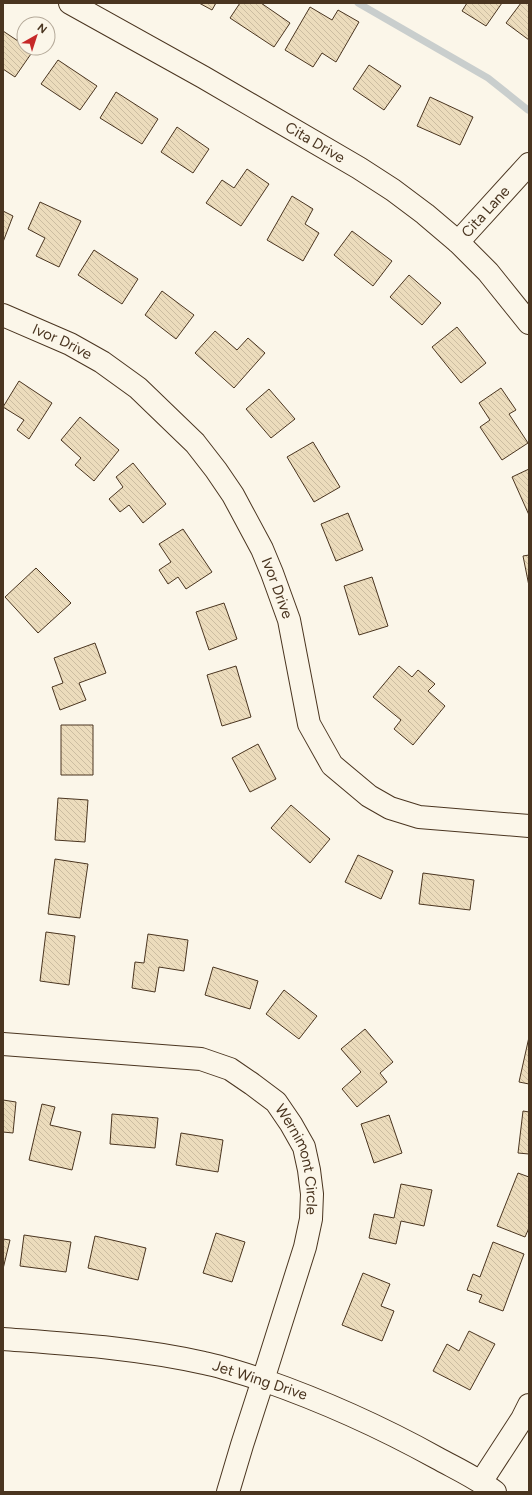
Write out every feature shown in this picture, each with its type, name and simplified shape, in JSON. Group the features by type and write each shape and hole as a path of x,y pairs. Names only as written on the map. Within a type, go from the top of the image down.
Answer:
{"street":[{"name":"Cita Drive","path":"70,3 203,77 360,168 393,190 425,214 458,242 488,272 529,323"},
{"name":"Cita Lane","path":"458,242 529,164"},
{"name":"Ivor Drive","path":"3,315 70,344 102,362 138,388 195,443 216,470 233,496 262,549 272,573 289,620 309,724 332,765 370,796 390,808 419,817 529,826"},
{"name":"Wernimont Circle","path":"3,1044 201,1059 230,1069 276,1102 304,1147 312,1194 311,1219 305,1247 228,1492"},
{"name":"Jet Wing Drive","path":"3,1339 108,1348 167,1356 205,1363 263,1380 305,1394 356,1416 410,1443 488,1487"},
{"path":"488,1487 529,1405"}],"building":[{"path":"199,3 216,3 212,10"},
{"path":"240,3 261,3 290,23 274,47 230,18"},
{"path":"467,3 502,3 486,26 462,11"},
{"path":"521,3 529,3 529,40 506,23"},
{"path":"310,7 332,20 338,10 359,22 336,62 322,53 313,67 285,50"},
{"path":"3,31 16,40 16,56 30,56 15,77 3,69"},
{"path":"58,60 97,86 80,110 41,84"},
{"path":"369,65 401,86 384,110 353,89"},
{"path":"116,92 158,119 142,144 100,118"},
{"path":"430,97 473,117 460,145 417,126"},
{"path":"177,127 209,149 193,173 161,152"},
{"path":"247,169 269,184 241,226 206,203 222,180 234,188"},
{"path":"292,196 313,209 305,224 319,233 303,261 267,240"},
{"path":"40,202 81,221 59,267 36,256 45,238 28,229"},
{"path":"3,211 13,216 3,242"},
{"path":"352,231 392,261 373,286 334,255"},
{"path":"94,250 138,279 122,304 78,275"},
{"path":"409,275 441,303 422,325 390,297"},
{"path":"162,291 194,315 176,339 145,315"},
{"path":"457,327 486,363 461,383 432,347"},
{"path":"215,331 237,350 248,338 265,353 234,388 195,353"},
{"path":"19,381 52,403 29,439 17,430 24,420 3,407"},
{"path":"501,388 516,410 509,414 528,443 502,460 480,427 490,420 479,403"},
{"path":"269,389 295,419 271,438 246,409"},
{"path":"80,417 119,450 94,481 75,465 81,458 61,440"},
{"path":"313,442 340,487 314,502 287,457"},
{"path":"133,463 166,504 143,523 129,505 120,512 109,499 123,487 116,477"},
{"path":"529,469 529,515 512,477"},
{"path":"348,513 363,550 336,561 321,524"},
{"path":"183,529 212,572 186,589 178,577 168,584 159,570 171,562 159,544"},
{"path":"529,555 529,586 523,556"},
{"path":"36,568 71,603 38,633 5,597"},
{"path":"372,577 388,626 359,635 344,586"},
{"path":"224,603 237,639 209,650 196,612"},
{"path":"95,643 106,673 79,683 86,700 60,710 52,687 63,683 54,658"},
{"path":"236,666 251,717 222,726 207,675"},
{"path":"399,666 412,677 418,670 435,684 428,691 445,706 413,745 394,729 401,720 373,697"},
{"path":"61,725 93,725 93,775 61,775"},
{"path":"258,744 276,779 250,792 232,758"},
{"path":"58,798 88,800 85,842 55,840"},
{"path":"291,805 330,839 310,863 271,828"},
{"path":"358,855 393,871 381,899 345,882"},
{"path":"55,859 88,864 80,918 48,914"},
{"path":"423,873 474,880 470,910 419,904"},
{"path":"46,932 75,936 69,985 40,981"},
{"path":"148,934 188,940 184,971 159,967 155,992 132,988 135,962 144,963"},
{"path":"213,967 258,981 250,1009 205,995"},
{"path":"284,990 317,1016 299,1039 266,1014"},
{"path":"365,1029 393,1062 380,1073 387,1082 357,1107 342,1089 361,1072 341,1049"},
{"path":"529,1037 529,1084 519,1082"},
{"path":"3,1100 16,1102 13,1133 3,1132"},
{"path":"42,1104 55,1107 50,1125 81,1132 72,1170 29,1160"},
{"path":"523,1111 529,1112 529,1154 518,1153"},
{"path":"112,1114 158,1118 155,1148 110,1144"},
{"path":"389,1115 402,1153 374,1163 361,1124"},
{"path":"181,1133 223,1140 218,1172 176,1165"},
{"path":"518,1173 529,1177 529,1228 525,1237 497,1226"},
{"path":"401,1184 432,1190 424,1226 401,1221 396,1244 369,1238 374,1214 394,1218"},
{"path":"216,1233 245,1242 232,1282 203,1273"},
{"path":"24,1235 71,1242 66,1272 20,1266"},
{"path":"95,1236 146,1248 138,1280 88,1268"},
{"path":"3,1239 10,1240 3,1269"},
{"path":"493,1242 524,1254 503,1311 479,1302 482,1295 467,1290 473,1274 480,1277"},
{"path":"363,1273 390,1284 381,1306 394,1311 382,1341 342,1325"},
{"path":"469,1331 495,1344 470,1390 433,1371 447,1344 459,1351"}],"waterway":[{"path":"358,3 488,78 528,110"}]}
